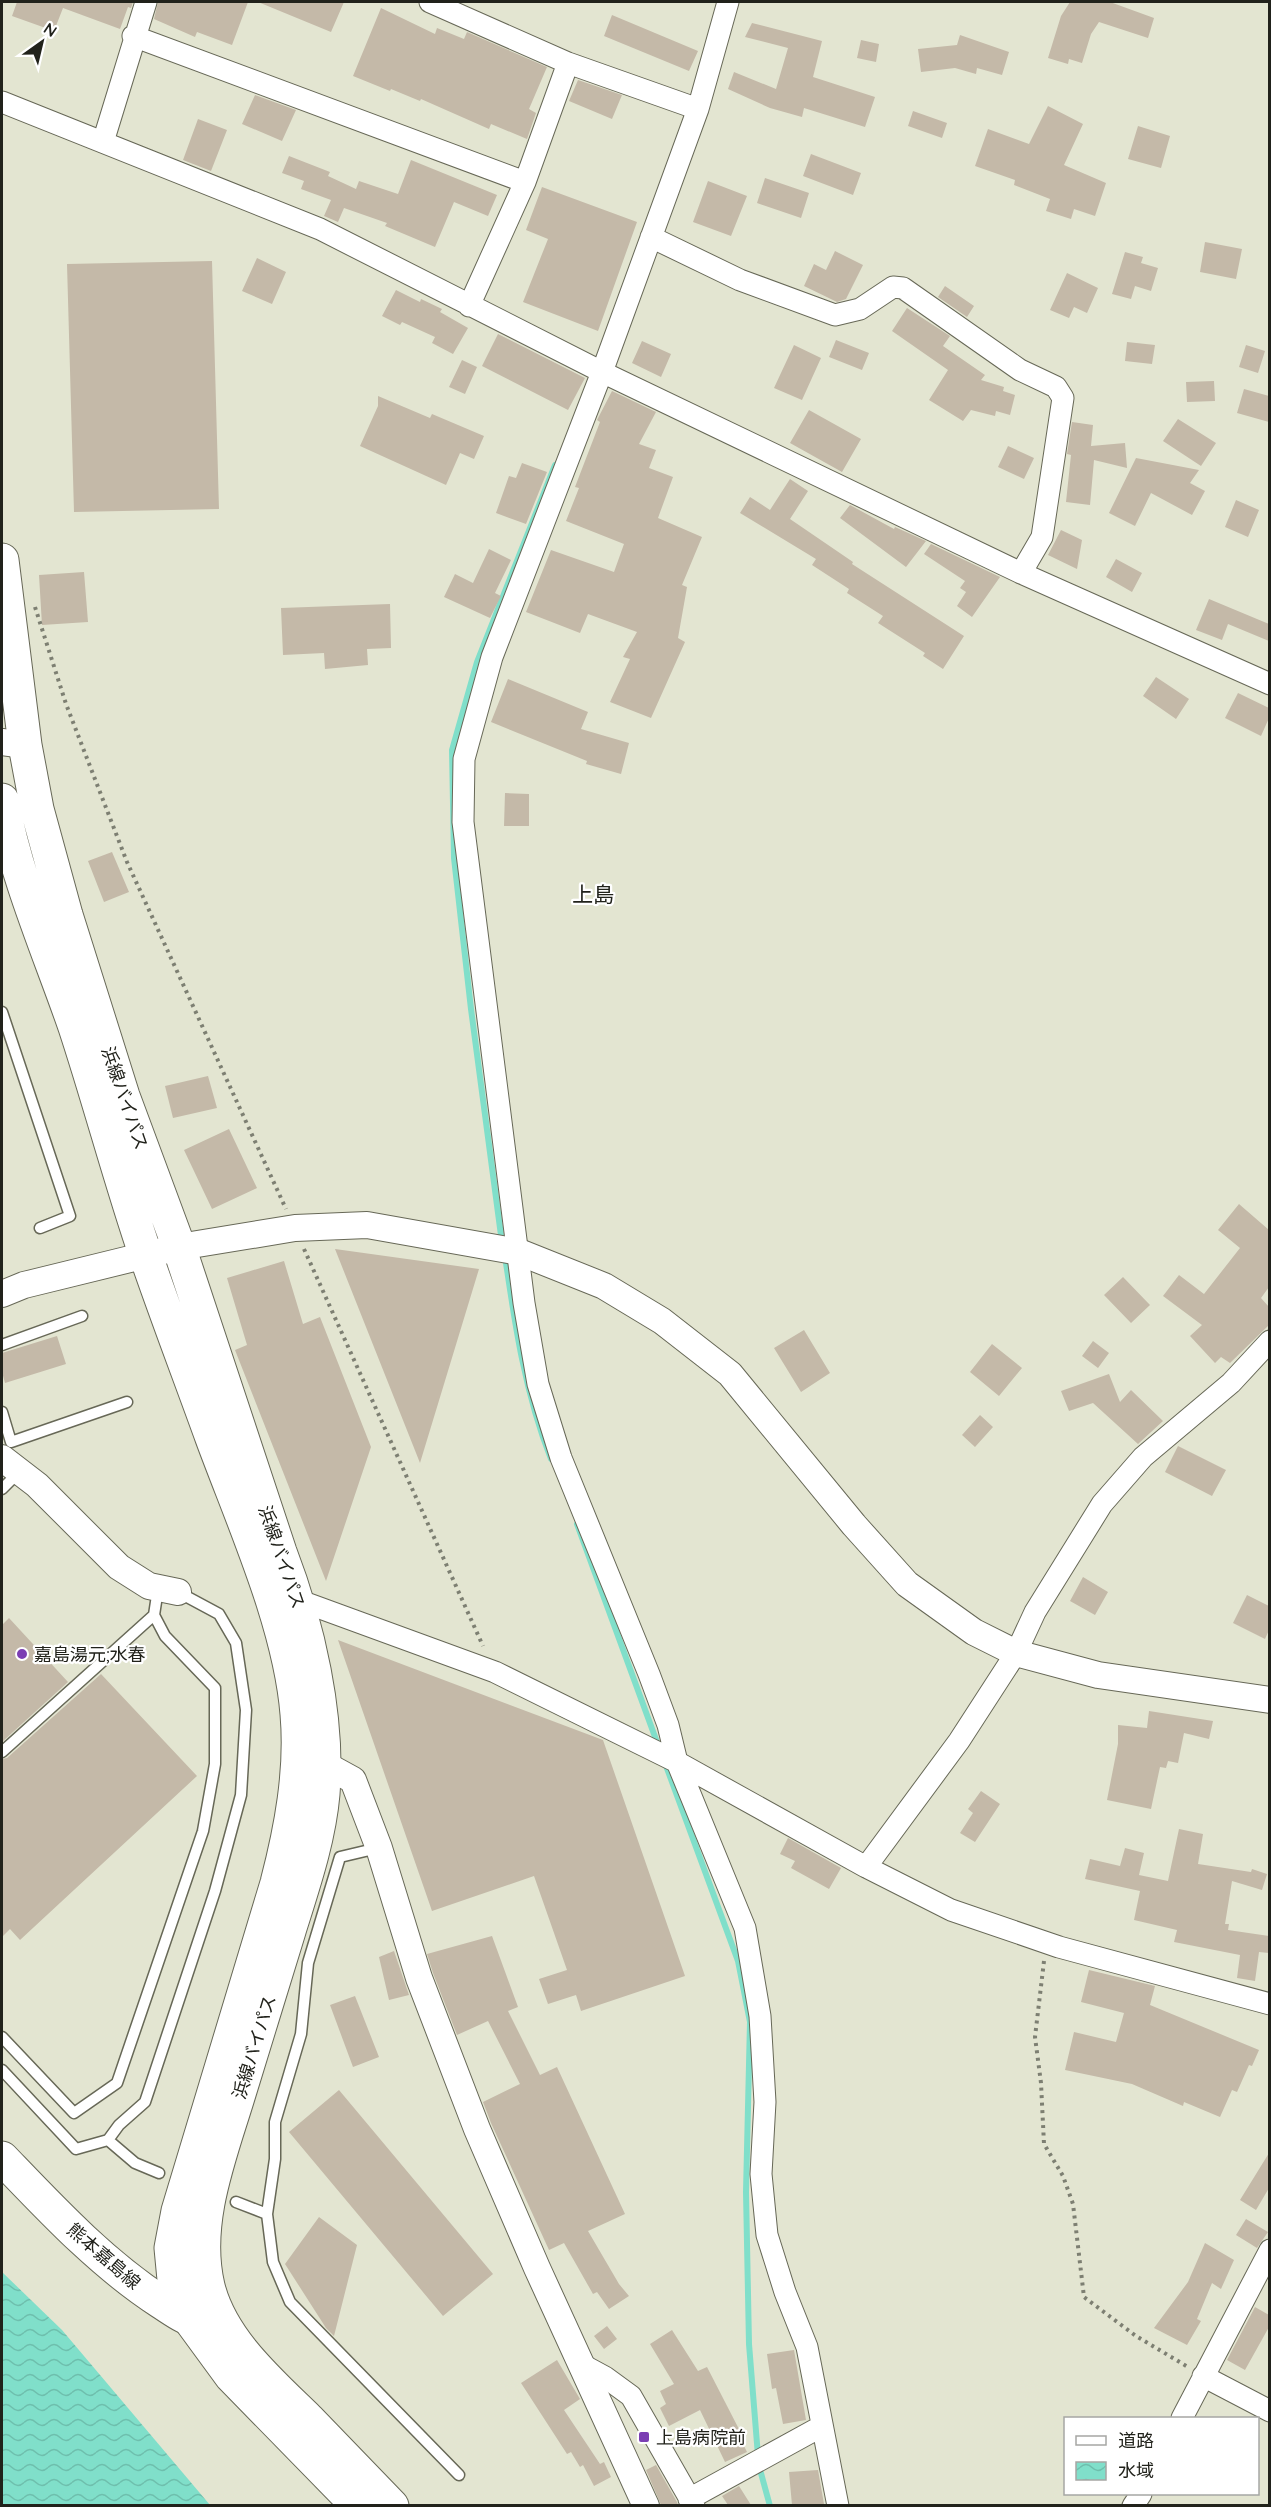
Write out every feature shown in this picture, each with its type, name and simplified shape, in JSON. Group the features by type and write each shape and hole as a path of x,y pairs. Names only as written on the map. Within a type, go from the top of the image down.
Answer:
{"main road":[{"name":"浜線バイパス","path":"2,560 13,744 37,809 88,992 123,1096 179,1247 279,1552 284,1599"},
{"name":"浜線バイパス","path":"2,800 6,826 75,1028 146,1255 313,1669 321,1719 280,1873 178,2211 171,2248 175,2290 190,2320 231,2376 358,2505"},
{"name":"浜線バイパス","path":"310,1764 323,1794 312,1853 216,2166 205,2223 204,2254 208,2288 225,2326 260,2371 392,2505"},
{"name":"熊本嘉島線","path":"2,2158 52,2211 134,2285 190,2320 225,2326"}],"street":[{"path":"103,142 146,2"},
{"path":"430,2 568,63 698,109"},
{"path":"728,2 698,109 602,372 492,657 464,759 464,822 524,1303 538,1384 561,1458 668,1725 677,1762 745,1928 760,2016 765,2102 760,2174 767,2235 785,2292 807,2347 838,2505"},
{"path":"134,36 525,182"},
{"path":"469,306 525,182 568,63"},
{"path":"2,102 321,229 602,372 1021,573 1269,684"},
{"path":"651,237 740,280 835,315 860,309 892,287 903,288 1020,370 1056,387 1063,398 1042,537 1021,573"},
{"path":"2,1294 24,1285 179,1247 295,1228 367,1225 519,1252 604,1286 662,1321 730,1374 854,1525 907,1584 974,1632 1016,1653 1098,1675 1269,1700"},
{"path":"866,1868 959,1741 1016,1653 1035,1612 1102,1504 1143,1457 1231,1383 1269,1341"},
{"path":"11,1457 119,1567 149,1586 169,1590"},
{"path":"284,1599 495,1671 677,1762 866,1868 951,1910 1047,1943 1269,2004"},
{"path":"310,1764 353,1780 379,1848 419,1978 473,2118 537,2268 646,2505"},
{"path":"1182,2417 1269,2250"},
{"path":"581,2364 605,2377 631,2396 692,2502 822,2426"},
{"path":"1203,2376 1269,2411"}],"lane":[{"path":"2,1012 70,1216 40,1228"},
{"path":"2,1345 82,1316"},
{"path":"11,1457 127,1402"},
{"path":"2,1412 11,1457 2,1489"},
{"path":"2,1752 154,1615 169,1590 219,1614 236,1643 246,1710 241,1795 215,1891 145,2102 119,2125 108,2140 76,2149 2,2070"},
{"path":"2,2037 74,2113 117,2083 203,1831 215,1764 215,1688 165,1636 154,1615"},
{"path":"379,1848 340,1857 308,1963 301,2034 275,2122 275,2158 267,2214 273,2262 290,2302 459,2475"},
{"path":"108,2140 135,2163 159,2173"},
{"path":"236,2202 267,2214"}],"path":[{"path":"5,599 33,602 66,704 127,862 495,1671"},
{"path":"1047,1943 1035,2037 1041,2083 1044,2144 1063,2176 1073,2204 1084,2297 1136,2336 1203,2376"}],"water":[{"path":"2,2272 62,2330 210,2505 2,2505"}],"building":[{"path":"17,2 133,2 131,8 128,7 120,29 63,8 54,31 12,16"},
{"path":"158,2 248,2 232,45 197,32 195,37 154,19"},
{"path":"258,2 344,2 331,32"},
{"path":"1070,2 1110,2 1154,18 1148,38 1099,22 1091,34 1082,63 1069,59 1068,64 1048,58 1061,16"},
{"path":"381,8 435,34 437,28 464,39 467,32 547,67 529,109 536,113 527,139 491,124 489,129 421,99 420,101 391,89 390,91 353,76"},
{"path":"612,15 698,51 689,71 604,36"},
{"path":"752,23 822,41 813,77 875,97 865,127 804,108 802,117 770,108 728,89 734,72 776,89 788,48 745,37"},
{"path":"960,35 1009,52 1002,75 977,68 976,74 955,68 921,72 918,49 957,45"},
{"path":"861,40 879,44 876,62 857,58"},
{"path":"578,80 622,95 612,119 569,101"},
{"path":"255,95 296,110 282,141 242,124"},
{"path":"1048,106 1083,124 1064,165 1106,183 1095,216 1074,209 1071,219 1046,211 1050,199 1014,185 1015,180 975,166 988,129 1029,144"},
{"path":"913,111 947,123 942,138 908,126"},
{"path":"198,119 227,130 211,171 183,160"},
{"path":"1138,126 1170,136 1161,168 1128,159"},
{"path":"811,154 861,173 853,195 803,176"},
{"path":"289,156 330,172 328,176 356,189 359,181 398,194 411,160 497,195 488,216 454,202 435,247 385,226 387,223 344,208 338,222 324,216 331,200 301,189 304,181 282,173"},
{"path":"765,178 809,193 801,218 757,203"},
{"path":"708,181 747,196 731,236 693,222"},
{"path":"542,187 637,222 598,331 523,302 548,239 526,230"},
{"path":"1205,242 1242,249 1236,279 1200,272"},
{"path":"835,251 863,265 846,299 837,302 804,286 814,264 826,270"},
{"path":"1125,252 1143,257 1141,263 1158,268 1151,291 1135,286 1131,299 1112,294"},
{"path":"257,258 286,272 272,304 242,291"},
{"path":"212,261 219,509 74,512 67,264"},
{"path":"1067,273 1098,288 1087,313 1074,307 1069,318 1050,310"},
{"path":"945,286 974,306 967,317 938,297"},
{"path":"396,290 420,302 421,299 442,309 440,312 468,328 453,354 432,343 435,337 382,316"},
{"path":"907,308 950,336 943,346 985,375 981,380 1004,387 1003,391 1015,395 1010,415 996,411 995,416 971,410 963,421 929,400 948,370 892,331"},
{"path":"498,334 585,378 568,410 482,366"},
{"path":"836,340 869,353 862,370 829,357"},
{"path":"642,341 671,354 661,377 632,363"},
{"path":"1127,342 1155,345 1152,364 1125,361"},
{"path":"794,345 821,358 802,400 774,388"},
{"path":"1246,345 1265,351 1258,373 1239,367"},
{"path":"462,360 477,367 465,394 449,387"},
{"path":"1214,381 1215,401 1187,402 1186,382"},
{"path":"1244,389 1269,396 1269,422 1237,413"},
{"path":"612,391 656,412 639,444 656,450 649,468 673,477 658,518 702,537 682,585 687,587 678,638 685,642 651,718 610,702 630,659 623,657 637,632 588,614 580,633 526,612 551,550 614,572 624,544 566,521 579,488 575,487 600,422 597,420"},
{"path":"378,396 430,418 432,414 484,436 474,459 460,453 446,485 360,446 378,406"},
{"path":"809,410 861,439 842,472 790,443"},
{"path":"1178,419 1216,443 1201,466 1163,441"},
{"path":"1072,422 1093,425 1091,446 1125,443 1127,468 1094,460 1090,505 1066,502 1071,455 1067,454"},
{"path":"1008,446 1034,458 1024,479 998,467"},
{"path":"1136,458 1199,470 1190,483 1205,491 1192,515 1151,493 1135,526 1109,513"},
{"path":"522,463 547,472 526,524 496,513 509,476 516,478"},
{"path":"790,479 808,491 790,519 853,562 852,564 964,636 943,669 923,656 925,653 878,623 883,616 847,593 849,589 812,565 816,559 740,513 750,497 770,510"},
{"path":"1236,500 1259,510 1248,537 1225,527"},
{"path":"850,505 894,529 895,527 926,541 906,567 840,518"},
{"path":"1061,530 1082,540 1077,569 1048,555"},
{"path":"931,544 1000,577 972,617 957,606 966,592 960,588 965,581 924,554"},
{"path":"489,549 511,560 495,593 501,596 490,618 444,597 455,574 473,583"},
{"path":"1116,559 1142,573 1132,592 1106,577"},
{"path":"84,572 88,622 42,625 39,575"},
{"path":"1209,599 1269,624 1269,641 1228,624 1222,640 1196,630"},
{"path":"390,604 391,648 367,649 368,665 325,669 324,653 283,655 281,608"},
{"path":"1156,677 1189,699 1176,719 1143,696"},
{"path":"508,679 588,712 581,729 629,743 621,774 586,764 587,761 491,722"},
{"path":"1238,693 1269,708 1269,718 1261,736 1225,718"},
{"path":"505,793 529,794 529,826 504,826"},
{"path":"112,852 129,892 104,902 88,861"},
{"path":"208,1076 217,1108 173,1118 165,1086"},
{"path":"229,1129 257,1188 212,1209 184,1150"},
{"path":"1239,1204 1269,1230 1269,1287 1261,1298 1269,1307 1269,1325 1230,1363 1221,1357 1215,1363 1190,1336 1202,1325 1163,1296 1179,1275 1204,1294 1240,1248 1218,1230"},
{"path":"335,1249 479,1269 420,1463"},
{"path":"284,1261 303,1324 320,1317 371,1447 326,1581 235,1350 247,1345 227,1278"},
{"path":"1123,1277 1150,1305 1131,1323 1104,1295"},
{"path":"804,1330 830,1373 801,1392 774,1348"},
{"path":"57,1336 66,1364 5,1383 2,1372 2,1353"},
{"path":"1093,1341 1109,1353 1098,1368 1082,1356"},
{"path":"992,1344 1022,1368 999,1396 970,1372"},
{"path":"1109,1374 1120,1402 1131,1390 1163,1421 1138,1444 1093,1403 1069,1411 1061,1391"},
{"path":"980,1415 993,1427 975,1447 962,1435"},
{"path":"1178,1446 1226,1470 1212,1496 1165,1472"},
{"path":"1083,1577 1108,1592 1095,1615 1070,1601"},
{"path":"1247,1595 1269,1606 1269,1630 1265,1639 1233,1623"},
{"name":"嘉島湯元;水春","path":"9,1618 68,1682 2,1742 2,1625"},
{"path":"338,1640 603,1740 685,1976 581,2011 576,1995 548,2004 539,1979 567,1970 534,1876 432,1911"},
{"path":"101,1674 197,1776 20,1940 10,1929 2,1937 2,1759 7,1758"},
{"path":"1149,1711 1213,1721 1209,1739 1184,1733 1178,1763 1168,1761 1166,1768 1160,1767 1151,1809 1107,1800 1118,1744 1118,1725 1147,1728"},
{"path":"981,1791 1000,1804 975,1842 960,1833 973,1813 968,1809"},
{"path":"1179,1829 1203,1834 1198,1864 1251,1872 1252,1869 1267,1874 1262,1890 1232,1881 1225,1924 1229,1924 1228,1930 1269,1936 1269,1953 1259,1952 1255,1981 1237,1978 1240,1955 1174,1942 1177,1930 1134,1920 1140,1891 1085,1879 1090,1859 1120,1866 1125,1848 1144,1853 1139,1875 1168,1881"},
{"path":"788,1838 841,1868 829,1889 791,1868 795,1861 780,1854"},
{"path":"492,1936 518,2007 508,2011 540,2075 557,2067 625,2214 588,2231 619,2284 629,2296 609,2309 597,2292 593,2294 564,2243 549,2250 483,2102 520,2084 488,2021 457,2035 427,1954"},
{"path":"394,1951 409,1995 389,2000 379,1957"},
{"path":"1089,1970 1155,1986 1150,2005 1259,2050 1252,2066 1249,2065 1237,2092 1232,2090 1220,2117 1184,2102 1183,2106 1132,2084 1065,2070 1074,2032 1116,2042 1124,2013 1081,2002"},
{"path":"355,1996 379,2057 353,2067 330,2005"},
{"path":"339,2090 493,2274 443,2316 289,2132"},
{"path":"1269,2153 1269,2188 1256,2210 1240,2200"},
{"path":"319,2217 357,2245 334,2336 326,2328 285,2264"},
{"path":"1246,2219 1268,2232 1257,2248 1236,2235"},
{"path":"1205,2243 1234,2260 1221,2289 1212,2283 1197,2319 1201,2321 1187,2345 1154,2328 1188,2282"},
{"path":"1255,2307 1269,2315 1269,2327 1245,2370 1227,2360"},
{"path":"607,2326 617,2339 604,2349 594,2336"},
{"path":"672,2330 698,2371 707,2367 742,2435 739,2436 747,2452 725,2462 700,2410 669,2426 660,2408 666,2404 660,2391 674,2384 650,2344"},
{"path":"794,2350 806,2420 783,2424 776,2388 772,2389 767,2354"},
{"path":"557,2360 580,2399 564,2410 600,2464 604,2462 611,2477 594,2486 583,2465 580,2467 571,2452 567,2454 521,2383"},
{"path":"656,2465 678,2505 661,2505 646,2470"},
{"path":"818,2470 824,2504 792,2505 789,2472"},
{"path":"739,2486 751,2505 728,2505 722,2496"}],"waterway":[{"path":"502,1243 471,1009 454,858 452,750 477,662 555,465"},
{"path":"505,1256 517,1333 528,1384 551,1459"},
{"path":"577,1524 658,1745"},
{"path":"665,1763 738,1961 750,2022 746,2192 749,2344 758,2456"},
{"path":"759,2466 770,2506"}],"place":[{"name":"嘉島湯元;水春","path":"22,1654"},
{"name":"上島病院前","path":"644,2437"}],"district":[{"name":"上島","path":"593,894"}]}
